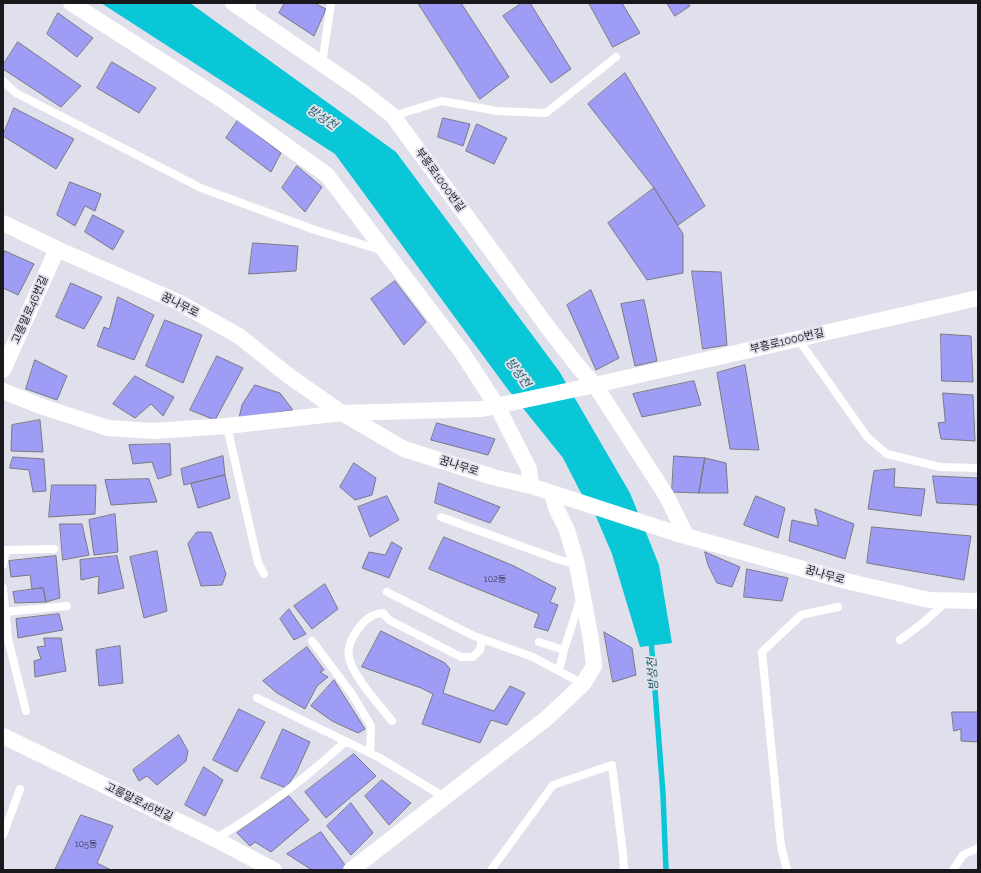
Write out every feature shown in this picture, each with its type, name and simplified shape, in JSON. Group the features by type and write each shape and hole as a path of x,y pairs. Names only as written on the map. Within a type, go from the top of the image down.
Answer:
{"street":[{"path":"71,3 224,101 327,175 461,351 497,406 529,469 531,486"},
{"name":"부흥로1000번길","path":"233,3 250,8 322,64 360,90 393,116 549,329 580,370 595,385"},
{"name":"꿈나무로","path":"3,223 57,249 178,302 239,336 289,376 342,413 404,449 494,477 531,486 680,534 846,582 929,600 978,600"},
{"name":"고릉말로46번길","path":"3,370 57,249"},
{"name":"부흥로1000번길","path":"497,406 978,298"},
{"path":"595,385 666,495 680,534"},
{"path":"3,390 43,407 108,428 153,431 227,426 342,413 482,408 497,406"},
{"path":"351,870 547,718 583,684 594,666 583,592 577,565 567,530 556,508 556,495"},
{"name":"고릉말로46번길","path":"3,736 216,839 274,870"}],"lane":[{"path":"322,64 331,3"},
{"path":"393,116 442,101 497,111 546,114 616,56"},
{"path":"3,81 16,93 200,188 315,230 384,250"},
{"path":"798,339 868,438 887,454 940,467 978,468"},
{"path":"227,426 258,563 264,574"},
{"path":"441,517 577,565"},
{"path":"3,565 6,550 54,549"},
{"path":"3,588 8,639 26,711"},
{"path":"387,592 482,639 533,657 583,684"},
{"path":"559,671 564,650 583,592"},
{"path":"900,640 924,622 947,600"},
{"path":"5,612 67,606"},
{"path":"787,870 781,846 762,652 801,615 838,607"},
{"path":"392,721 360,679 349,657 351,639 365,619 376,613 383,613 389,620 461,657 474,657 480,650 482,639"},
{"path":"312,641 352,694 371,726 370,753"},
{"path":"539,642 564,650"},
{"path":"257,698 370,753 444,797"},
{"path":"216,839 251,818 316,769 346,741"},
{"path":"491,870 553,785 612,766 624,870"},
{"path":"3,835 20,789"},
{"path":"953,870 963,854 978,848"}],"water":[{"path":"101,3 190,3 396,152 559,371 630,493 659,565 672,643 640,647 612,554 595,514 582,495 563,458 506,387 335,154"}],"building":[{"path":"285,3 314,3 326,9 314,36 279,13"},
{"path":"418,3 461,3 509,77 480,99"},
{"path":"522,3 530,3 571,69 551,83 503,16"},
{"path":"589,3 622,3 640,33 613,47"},
{"path":"667,3 688,3 690,6 675,16"},
{"path":"58,13 93,38 77,57 47,34"},
{"path":"18,42 81,86 61,107 3,69 3,65"},
{"path":"112,62 156,88 139,113 97,88"},
{"path":"625,73 705,206 678,225 654,188 588,104"},
{"path":"14,108 74,139 56,169 3,136"},
{"path":"443,118 470,124 463,146 438,137"},
{"path":"238,120 281,153 271,172 226,138"},
{"path":"477,124 507,138 494,164 466,151"},
{"path":"297,166 322,187 305,212 282,188"},
{"path":"70,182 101,194 95,211 85,206 75,226 57,215"},
{"path":"654,188 683,234 683,273 647,280 608,223"},
{"path":"93,215 124,231 113,250 85,232"},
{"path":"253,243 298,246 296,271 249,274"},
{"path":"5,251 34,264 18,295 3,288 3,258"},
{"path":"692,271 721,272 727,345 703,349"},
{"path":"395,281 426,322 404,345 371,299"},
{"path":"71,283 102,297 84,329 56,317"},
{"path":"591,290 619,358 596,370 567,305"},
{"path":"118,297 154,315 134,360 97,346 104,327 109,329"},
{"path":"644,300 657,361 635,366 621,304"},
{"path":"165,320 202,335 183,383 146,366"},
{"path":"941,334 971,336 973,382 942,381"},
{"path":"217,356 243,368 215,420 190,410"},
{"path":"35,360 67,376 57,400 26,389"},
{"path":"745,365 759,450 730,449 717,373"},
{"path":"135,376 174,397 163,416 151,404 135,418 113,404"},
{"path":"694,381 701,405 642,417 633,394"},
{"path":"255,385 280,393 293,410 239,418 242,405"},
{"path":"943,393 973,395 975,441 941,439 938,423 945,422"},
{"path":"40,420 43,452 11,451 12,425"},
{"path":"437,423 495,439 488,455 431,440"},
{"path":"170,444 171,475 158,479 152,462 133,464 129,445"},
{"path":"223,456 225,475 184,485 181,469"},
{"path":"674,456 705,458 699,493 672,492"},
{"path":"13,457 44,459 46,491 33,492 29,470 10,468"},
{"path":"705,458 726,463 728,493 699,493"},
{"path":"354,463 376,478 372,495 355,500 340,487"},
{"path":"895,469 894,487 925,489 921,516 868,509 874,471"},
{"path":"225,475 230,498 198,508 191,484"},
{"path":"933,476 978,478 978,505 937,503"},
{"path":"149,479 157,502 111,505 105,480"},
{"path":"439,483 500,507 490,523 435,503"},
{"path":"52,485 96,485 95,514 49,517"},
{"path":"387,496 399,520 370,537 358,507"},
{"path":"756,496 785,508 778,538 744,525"},
{"path":"815,509 854,524 845,559 789,541 792,520 818,526"},
{"path":"115,514 118,552 94,555 89,520"},
{"path":"60,524 82,524 89,555 63,560"},
{"path":"872,527 971,536 964,580 867,563"},
{"path":"197,532 211,532 226,574 222,585 201,586 188,544"},
{"path":"444,537 514,566 556,588 550,602 558,605 548,631 534,627 539,614 429,569"},
{"path":"392,542 402,548 389,578 362,568 369,552 385,555"},
{"path":"157,551 167,611 144,618 130,557"},
{"path":"705,552 740,567 732,587 717,583 708,565"},
{"path":"56,556 60,598 46,602 43,588 32,589 30,575 11,577 9,561"},
{"path":"117,556 124,588 98,594 99,576 81,580 80,560"},
{"path":"747,569 788,578 782,601 744,597"},
{"path":"325,584 338,609 312,629 294,606"},
{"path":"43,588 46,602 15,603 13,592"},
{"path":"289,609 306,634 294,640 280,619"},
{"path":"59,614 63,630 18,638 16,619"},
{"path":"381,631 445,663 450,669 443,693 494,711 510,686 525,693 507,725 491,720 480,743 422,724 433,694 421,688 362,667"},
{"path":"604,632 632,648 636,675 613,682"},
{"path":"44,638 61,638 66,671 35,677 34,661 41,659 37,647 45,646"},
{"path":"120,646 123,683 99,686 96,650"},
{"path":"307,647 324,670 320,672 328,677 317,686 305,709 277,693 263,681"},
{"path":"334,680 365,729 358,733 332,721 311,706"},
{"path":"239,709 265,722 237,772 213,760"},
{"path":"952,712 978,712 978,742 961,741 961,729 954,731"},
{"path":"283,729 310,742 296,773 286,788 261,778"},
{"path":"179,735 188,751 186,761 157,785 147,776 139,781 133,770"},
{"path":"354,754 376,776 326,818 305,792"},
{"path":"204,767 223,780 205,816 185,805"},
{"path":"382,780 411,803 389,825 365,796"},
{"path":"289,796 309,820 271,852 255,842 250,846 237,833"},
{"path":"351,803 373,833 351,855 327,826"},
{"path":"81,815 113,826 97,863 111,870 55,870"},
{"path":"321,832 348,869 347,870 312,870 287,854"}],"waterway":[{"name":"방성천","path":"651,639 663,794 666,870"}]}
